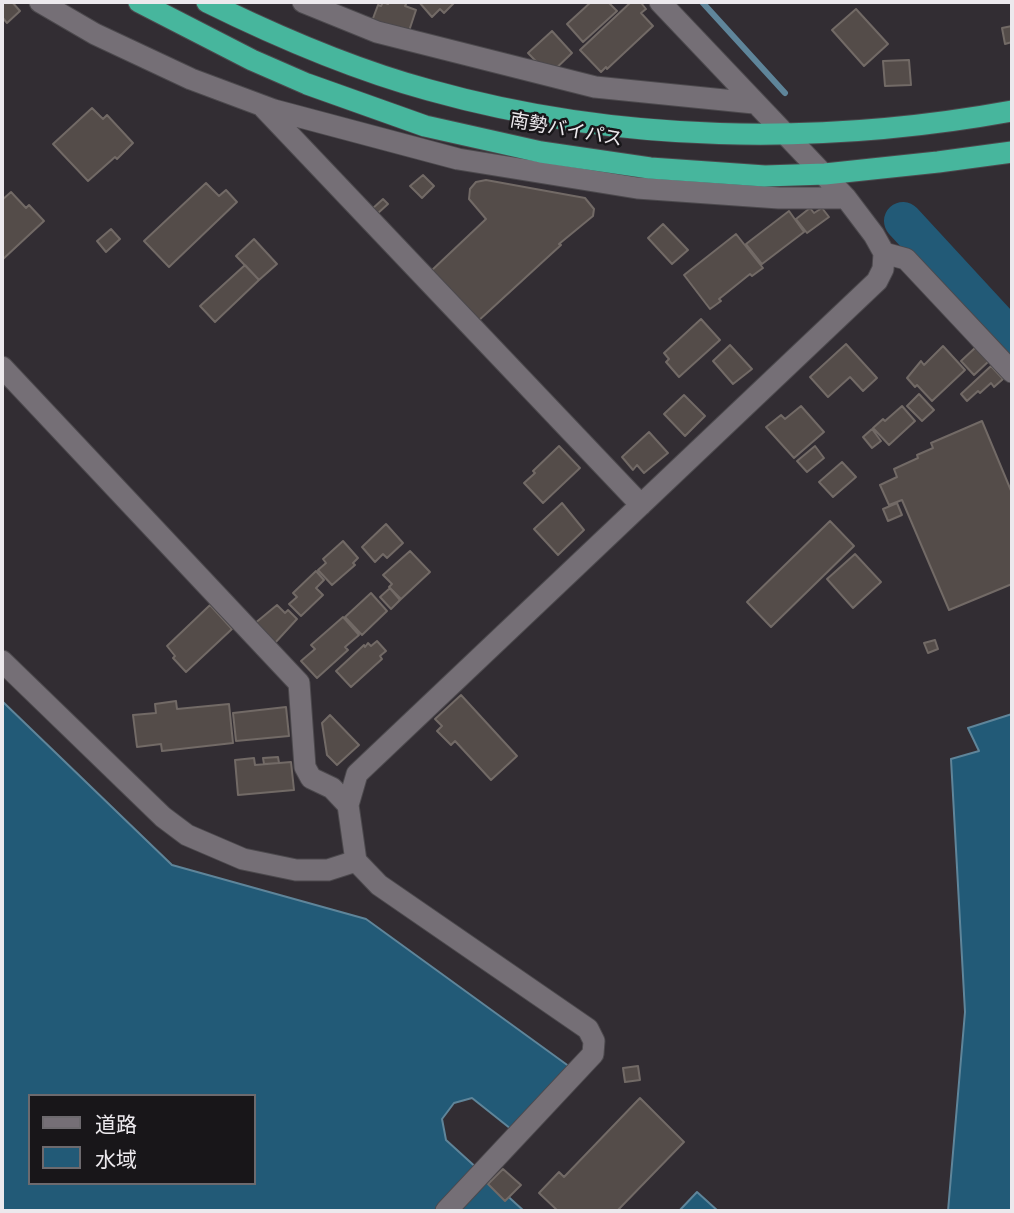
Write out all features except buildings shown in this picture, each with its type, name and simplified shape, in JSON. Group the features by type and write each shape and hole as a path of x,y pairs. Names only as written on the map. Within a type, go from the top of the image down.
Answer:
{"highway":[{"name":"南勢バイパス","path":"139,2 252,60 307,83 425,126 541,152 650,168 765,176 825,174 938,163 1012,152"},
{"name":"南勢バイパス","path":"208,2 306,47 368,71 430,91 572,121 641,130 726,134 849,132 1012,111"}],"street":[{"path":"40,2 95,34 191,79 261,105 458,159 637,188 779,198 846,198"},
{"path":"303,2 377,32 595,87 754,103"},
{"path":"446,1211 593,1054 594,1041 588,1029 379,885 356,860 348,805 357,774 877,281 883,269 884,253 846,198 660,2"},
{"path":"261,105 641,505"},
{"path":"884,253 906,259 1012,372"},
{"path":"2,367 299,683 305,767 311,778 332,788 348,805"},
{"path":"2,661 163,817 187,835 243,859 296,870 328,870 356,860"}],"water":[{"path":"2,701 172,865 366,919 570,1067 511,1129 472,1098 454,1103 442,1119 446,1140 524,1211 2,1211"},
{"path":"1012,714 1012,1211 948,1211 965,1012 951,759 979,751 968,728"},
{"path":"697,1192 718,1211 679,1211"}],"waterway":[{"path":"702,2 785,93"},
{"path":"903,221 1012,339"}]}
